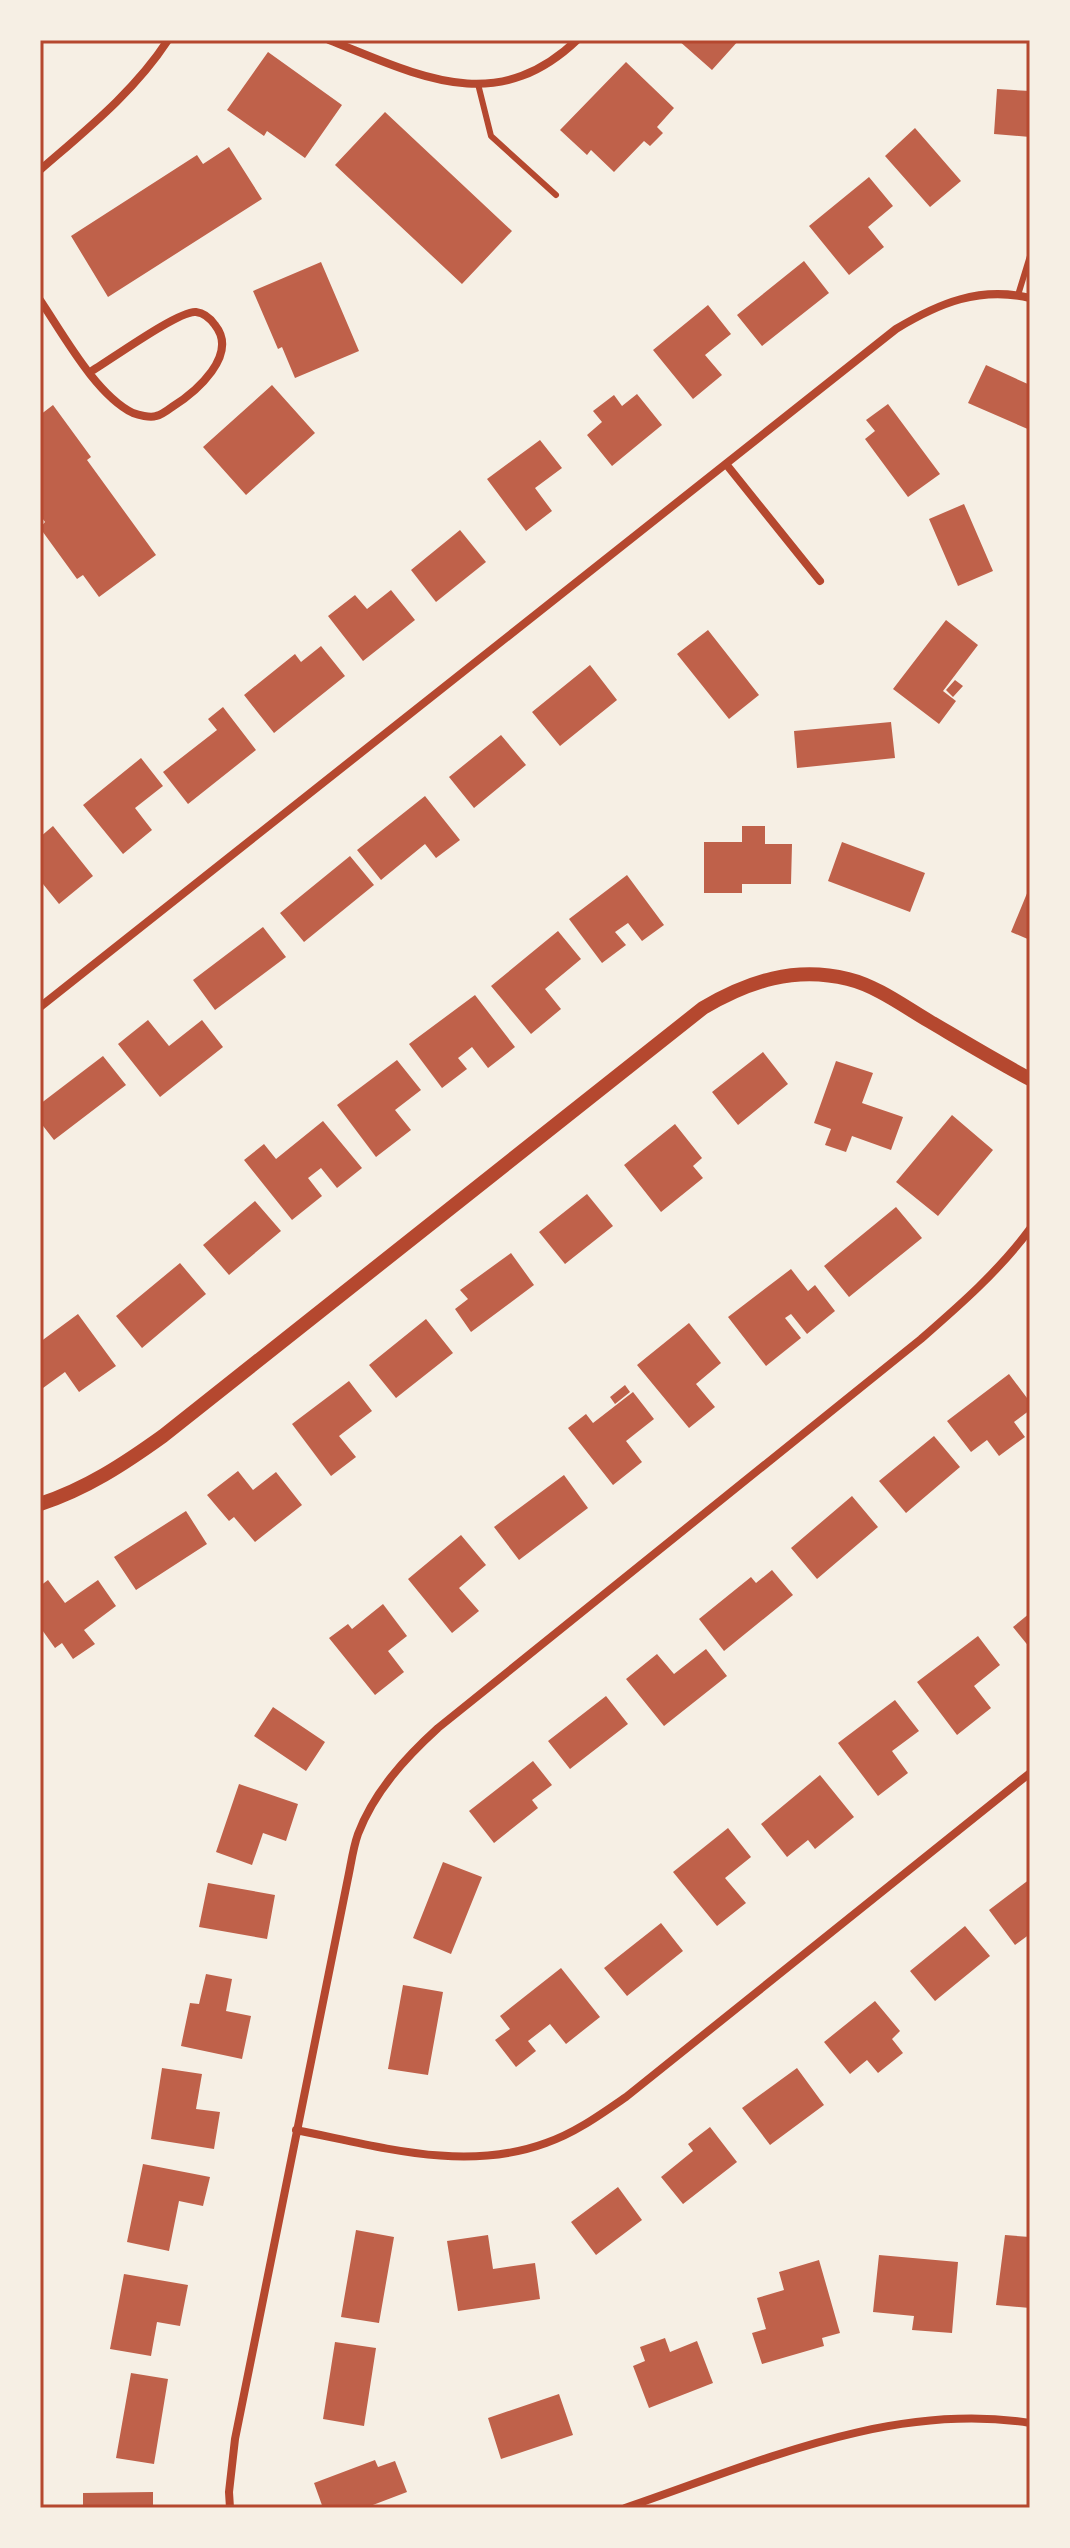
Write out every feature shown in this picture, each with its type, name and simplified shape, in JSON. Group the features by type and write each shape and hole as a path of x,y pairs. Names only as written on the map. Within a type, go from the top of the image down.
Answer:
{"street":[{"path":"40,170 109,110 151,67 168,40"},
{"path":"329,40 418,75 454,84 491,84 528,75 561,56 577,40"},
{"path":"40,1007 896,329 933,307 977,295 1030,298"},
{"path":"40,300 90,372 118,404 136,415 157,416 183,400 213,372 221,352 219,330 208,316 193,311 90,372"},
{"path":"726,464 820,581"},
{"path":"40,1504 114,1471 163,1436 703,1008 736,989 774,977 812,974 851,979 1030,1079"},
{"path":"230,2508 235,2439 296,2130 358,1835 379,1794 405,1758 438,1728 970,1297 1013,1252 1030,1229"},
{"path":"296,2130 453,2158 501,2154 545,2144 589,2123 626,2097 1030,1773"},
{"path":"625,2508 815,2444 877,2427 940,2419 1003,2419 1030,2423"}],"lane":[{"path":"478,84 491,136 556,195"},
{"path":"1018,295 1030,256"}],"building":[{"path":"678,40 739,40 712,70"},
{"path":"268,52 342,105 305,158 267,131 264,136 227,110"},
{"path":"626,62 674,108 657,127 663,133 650,146 644,141 614,172 591,150 587,155 560,130"},
{"path":"997,89 1030,91 1030,137 994,134"},
{"path":"385,112 512,231 462,284 335,165"},
{"path":"915,128 961,181 930,207 885,156"},
{"path":"229,147 262,199 108,297 71,236 197,155 203,164"},
{"path":"869,177 893,206 868,227 884,247 849,275 809,226"},
{"path":"804,261 829,293 762,346 737,315"},
{"path":"321,262 359,351 295,378 282,347 278,349 253,291"},
{"path":"708,305 731,334 705,355 722,375 693,399 653,350"},
{"path":"986,365 1030,385 1030,430 968,403"},
{"path":"272,385 315,433 246,495 203,447"},
{"path":"637,394 662,425 612,466 587,435 602,422 593,411 614,395 622,406"},
{"path":"888,404 940,474 908,497 865,439 875,431 866,420"},
{"path":"53,405 91,457 87,460 156,555 99,597 83,575 77,579 40,528 45,522 40,515 40,415"},
{"path":"540,440 562,468 535,488 552,511 526,531 487,479"},
{"path":"964,504 993,571 958,586 929,519"},
{"path":"460,530 486,562 436,602 411,570"},
{"path":"391,590 415,620 363,661 328,616 355,595 367,609"},
{"path":"946,620 978,645 943,691 956,701 939,724 893,689"},
{"path":"708,630 759,695 729,719 677,654"},
{"path":"321,646 345,676 274,733 244,695 295,654 301,662"},
{"path":"590,665 617,700 560,746 532,712"},
{"path":"955,680 963,686 953,697 946,690"},
{"path":"223,707 256,750 188,804 163,772 217,730 208,719"},
{"path":"891,722 895,758 797,768 794,731"},
{"path":"501,735 526,765 474,808 449,777"},
{"path":"141,758 163,786 135,808 152,830 123,854 83,805"},
{"path":"425,796 460,840 436,858 425,844 381,880 357,850"},
{"path":"53,826 93,876 59,904 43,884 40,886 40,837"},
{"path":"742,826 765,826 765,844 792,844 791,884 742,884 742,893 704,893 704,842 742,842"},
{"path":"842,842 925,873 910,912 828,881"},
{"path":"350,856 374,885 304,942 280,913"},
{"path":"627,875 664,925 642,941 628,923 615,932 626,945 602,963 569,919"},
{"path":"1030,886 1030,940 1011,932"},
{"path":"263,927 286,957 215,1010 193,980"},
{"path":"558,931 581,959 545,989 561,1009 531,1034 491,986"},
{"path":"475,995 515,1047 488,1068 472,1047 458,1058 467,1069 442,1088 409,1044"},
{"path":"148,1020 169,1046 202,1020 223,1047 160,1097 118,1044"},
{"path":"763,1052 788,1084 738,1125 712,1092"},
{"path":"103,1056 126,1085 54,1140 40,1122 40,1104"},
{"path":"397,1060 421,1090 395,1110 411,1130 376,1157 337,1105"},
{"path":"836,1061 873,1073 862,1103 903,1117 891,1150 852,1136 846,1152 825,1145 831,1129 814,1123"},
{"path":"952,1115 993,1150 938,1216 896,1182"},
{"path":"323,1121 362,1168 337,1188 321,1168 308,1178 322,1196 292,1220 244,1160 264,1144 276,1159"},
{"path":"675,1124 702,1158 693,1166 703,1178 661,1212 624,1165"},
{"path":"587,1194 613,1226 565,1264 539,1232"},
{"path":"255,1201 281,1231 229,1275 203,1245"},
{"path":"896,1207 922,1238 849,1297 824,1266"},
{"path":"511,1253 534,1285 471,1332 455,1309 468,1299 460,1290"},
{"path":"180,1263 206,1294 142,1348 116,1316"},
{"path":"791,1269 808,1291 815,1285 835,1311 807,1334 791,1314 785,1318 801,1338 766,1366 728,1317"},
{"path":"78,1314 116,1366 79,1392 65,1372 43,1388 40,1384 40,1342"},
{"path":"426,1319 453,1353 396,1398 369,1365"},
{"path":"689,1323 721,1363 696,1384 715,1407 689,1428 637,1365"},
{"path":"1009,1374 1030,1402 1030,1410 1014,1422 1025,1437 999,1456 987,1440 971,1452 947,1421"},
{"path":"349,1381 372,1411 339,1436 356,1457 331,1476 292,1424"},
{"path":"625,1385 630,1392 615,1404 610,1397"},
{"path":"633,1392 654,1419 626,1441 642,1462 613,1485 568,1428 586,1414 593,1423"},
{"path":"934,1436 960,1467 906,1513 879,1481"},
{"path":"238,1471 253,1490 276,1472 302,1505 255,1542 234,1517 229,1521 207,1495"},
{"path":"564,1475 588,1508 519,1560 494,1527"},
{"path":"852,1496 878,1527 817,1579 791,1548"},
{"path":"186,1511 207,1544 136,1590 114,1557"},
{"path":"461,1535 486,1565 459,1588 479,1611 452,1633 408,1579"},
{"path":"772,1570 793,1595 724,1651 699,1619 751,1577 756,1583"},
{"path":"48,1580 65,1603 98,1580 116,1606 84,1630 95,1644 73,1659 62,1643 55,1648 40,1627 40,1586"},
{"path":"383,1604 407,1636 388,1651 404,1672 375,1695 329,1638 348,1624 352,1629"},
{"path":"1030,1613 1030,1648 1013,1627"},
{"path":"978,1636 1000,1665 974,1686 991,1708 957,1735 917,1682"},
{"path":"706,1649 727,1676 664,1726 626,1679 657,1654 674,1674"},
{"path":"606,1696 628,1724 570,1769 548,1741"},
{"path":"895,1700 919,1731 892,1751 908,1773 878,1796 838,1743"},
{"path":"273,1707 325,1742 306,1771 254,1736"},
{"path":"533,1761 552,1785 532,1800 538,1808 494,1843 469,1811"},
{"path":"820,1775 854,1817 815,1849 808,1840 787,1857 761,1824"},
{"path":"239,1784 298,1804 286,1841 263,1833 252,1865 216,1852"},
{"path":"728,1828 751,1857 725,1878 746,1903 717,1926 673,1872"},
{"path":"443,1862 482,1877 451,1954 413,1938"},
{"path":"1030,1879 1030,1934 1015,1945 989,1910"},
{"path":"208,1883 275,1895 267,1939 199,1927"},
{"path":"661,1923 683,1951 627,1996 604,1968"},
{"path":"965,1926 990,1956 935,2001 910,1971"},
{"path":"561,1968 600,2017 566,2044 550,2024 528,2041 536,2051 516,2067 495,2040 510,2029 500,2016"},
{"path":"206,1974 232,1979 226,2011 251,2016 242,2059 181,2046 190,2003 199,2004"},
{"path":"403,1985 443,1992 428,2075 388,2069"},
{"path":"875,2001 900,2031 892,2039 903,2053 878,2073 867,2060 850,2074 824,2042"},
{"path":"162,2068 202,2074 196,2109 220,2112 214,2149 151,2139"},
{"path":"797,2068 824,2105 770,2145 742,2108"},
{"path":"710,2127 737,2162 683,2204 661,2177 693,2151 688,2144"},
{"path":"143,2164 210,2177 203,2206 179,2201 169,2251 127,2242"},
{"path":"618,2187 642,2220 596,2255 571,2222"},
{"path":"356,2230 394,2237 379,2323 341,2317"},
{"path":"488,2235 493,2269 535,2263 540,2299 458,2311 447,2241"},
{"path":"1005,2235 1030,2237 1030,2308 996,2305"},
{"path":"879,2255 958,2262 952,2333 912,2330 914,2316 873,2312"},
{"path":"819,2260 840,2333 822,2338 824,2346 762,2364 752,2333 766,2329 757,2298 784,2290 779,2272"},
{"path":"124,2274 188,2285 180,2326 157,2322 151,2356 110,2349"},
{"path":"665,2338 670,2352 697,2341 713,2383 649,2408 633,2366 645,2361 640,2347"},
{"path":"335,2342 376,2348 364,2426 323,2419"},
{"path":"131,2373 168,2379 154,2464 116,2458"},
{"path":"559,2394 573,2435 501,2459 488,2418"},
{"path":"375,2460 378,2467 395,2461 407,2492 365,2508 323,2508 314,2483"},
{"path":"153,2492 153,2508 83,2508 83,2493"}]}
